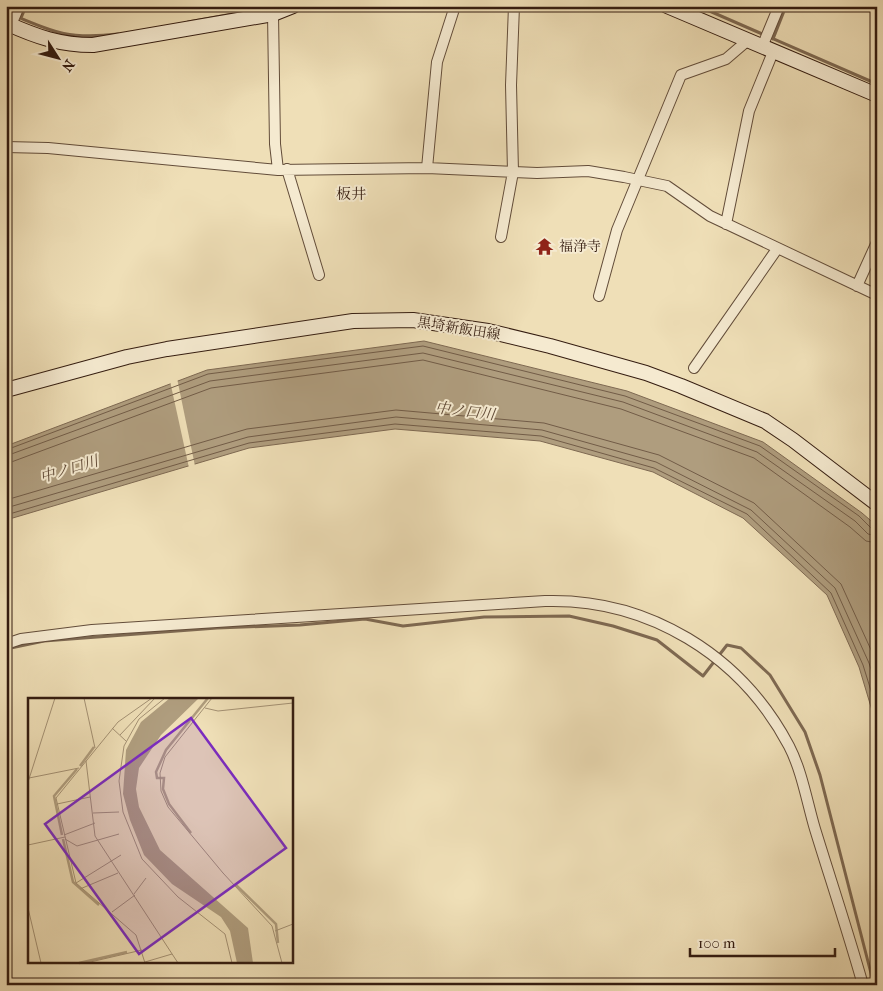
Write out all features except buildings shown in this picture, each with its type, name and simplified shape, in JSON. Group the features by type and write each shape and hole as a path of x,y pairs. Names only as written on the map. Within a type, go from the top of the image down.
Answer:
{"main road":[{"path":"9,24 52,42 68,45 94,45 272,14 293,6"},
{"path":"667,6 877,95"},
{"name":"黒埼新飯田線","path":"6,390 127,357 166,349 353,321 413,320 488,331 550,346 646,373 681,386 765,421 834,470 877,504"}],"street":[{"path":"9,24 19,6"},
{"path":"428,168 437,62 455,6"},
{"path":"501,238 513,172 511,85 514,6"},
{"path":"726,224 749,111 779,6"},
{"path":"272,14 275,144 319,275"},
{"path":"599,296 617,230 682,75 726,59 747,41"},
{"path":"6,147 48,148 283,170 428,168 513,172 588,171 667,186 710,216 877,295"},
{"path":"858,286 877,242"},
{"path":"694,368 777,249"},
{"path":"6,644 21,639 92,630 545,601 607,606 653,619 693,640 737,674 758,696 790,747 863,985"}],"water":[{"name":"中ノ口川","path":"424,341 627,391 763,442 862,513 877,526 877,727 859,667 827,595 743,518 653,472 540,441 395,429 249,448 6,520 6,446 207,370"}],"pier":[{"path":"177,378 195,466 189,468 170,381"}],"waterway":[{"path":"21,18 26,6"},
{"path":"698,6 877,84"},
{"path":"773,39 786,6"},
{"path":"188,22 271,7"},
{"path":"6,12 61,33 86,36 118,34"},
{"path":"6,649 44,641 217,628 300,625 365,619 403,626 484,617 569,616 613,626 657,640 703,676 727,645 741,648 770,675 805,732 820,775 874,985"}],"place":[{"name":"福浄寺","path":"545,246"}],"district":[{"name":"板井","path":"351,194"}]}
